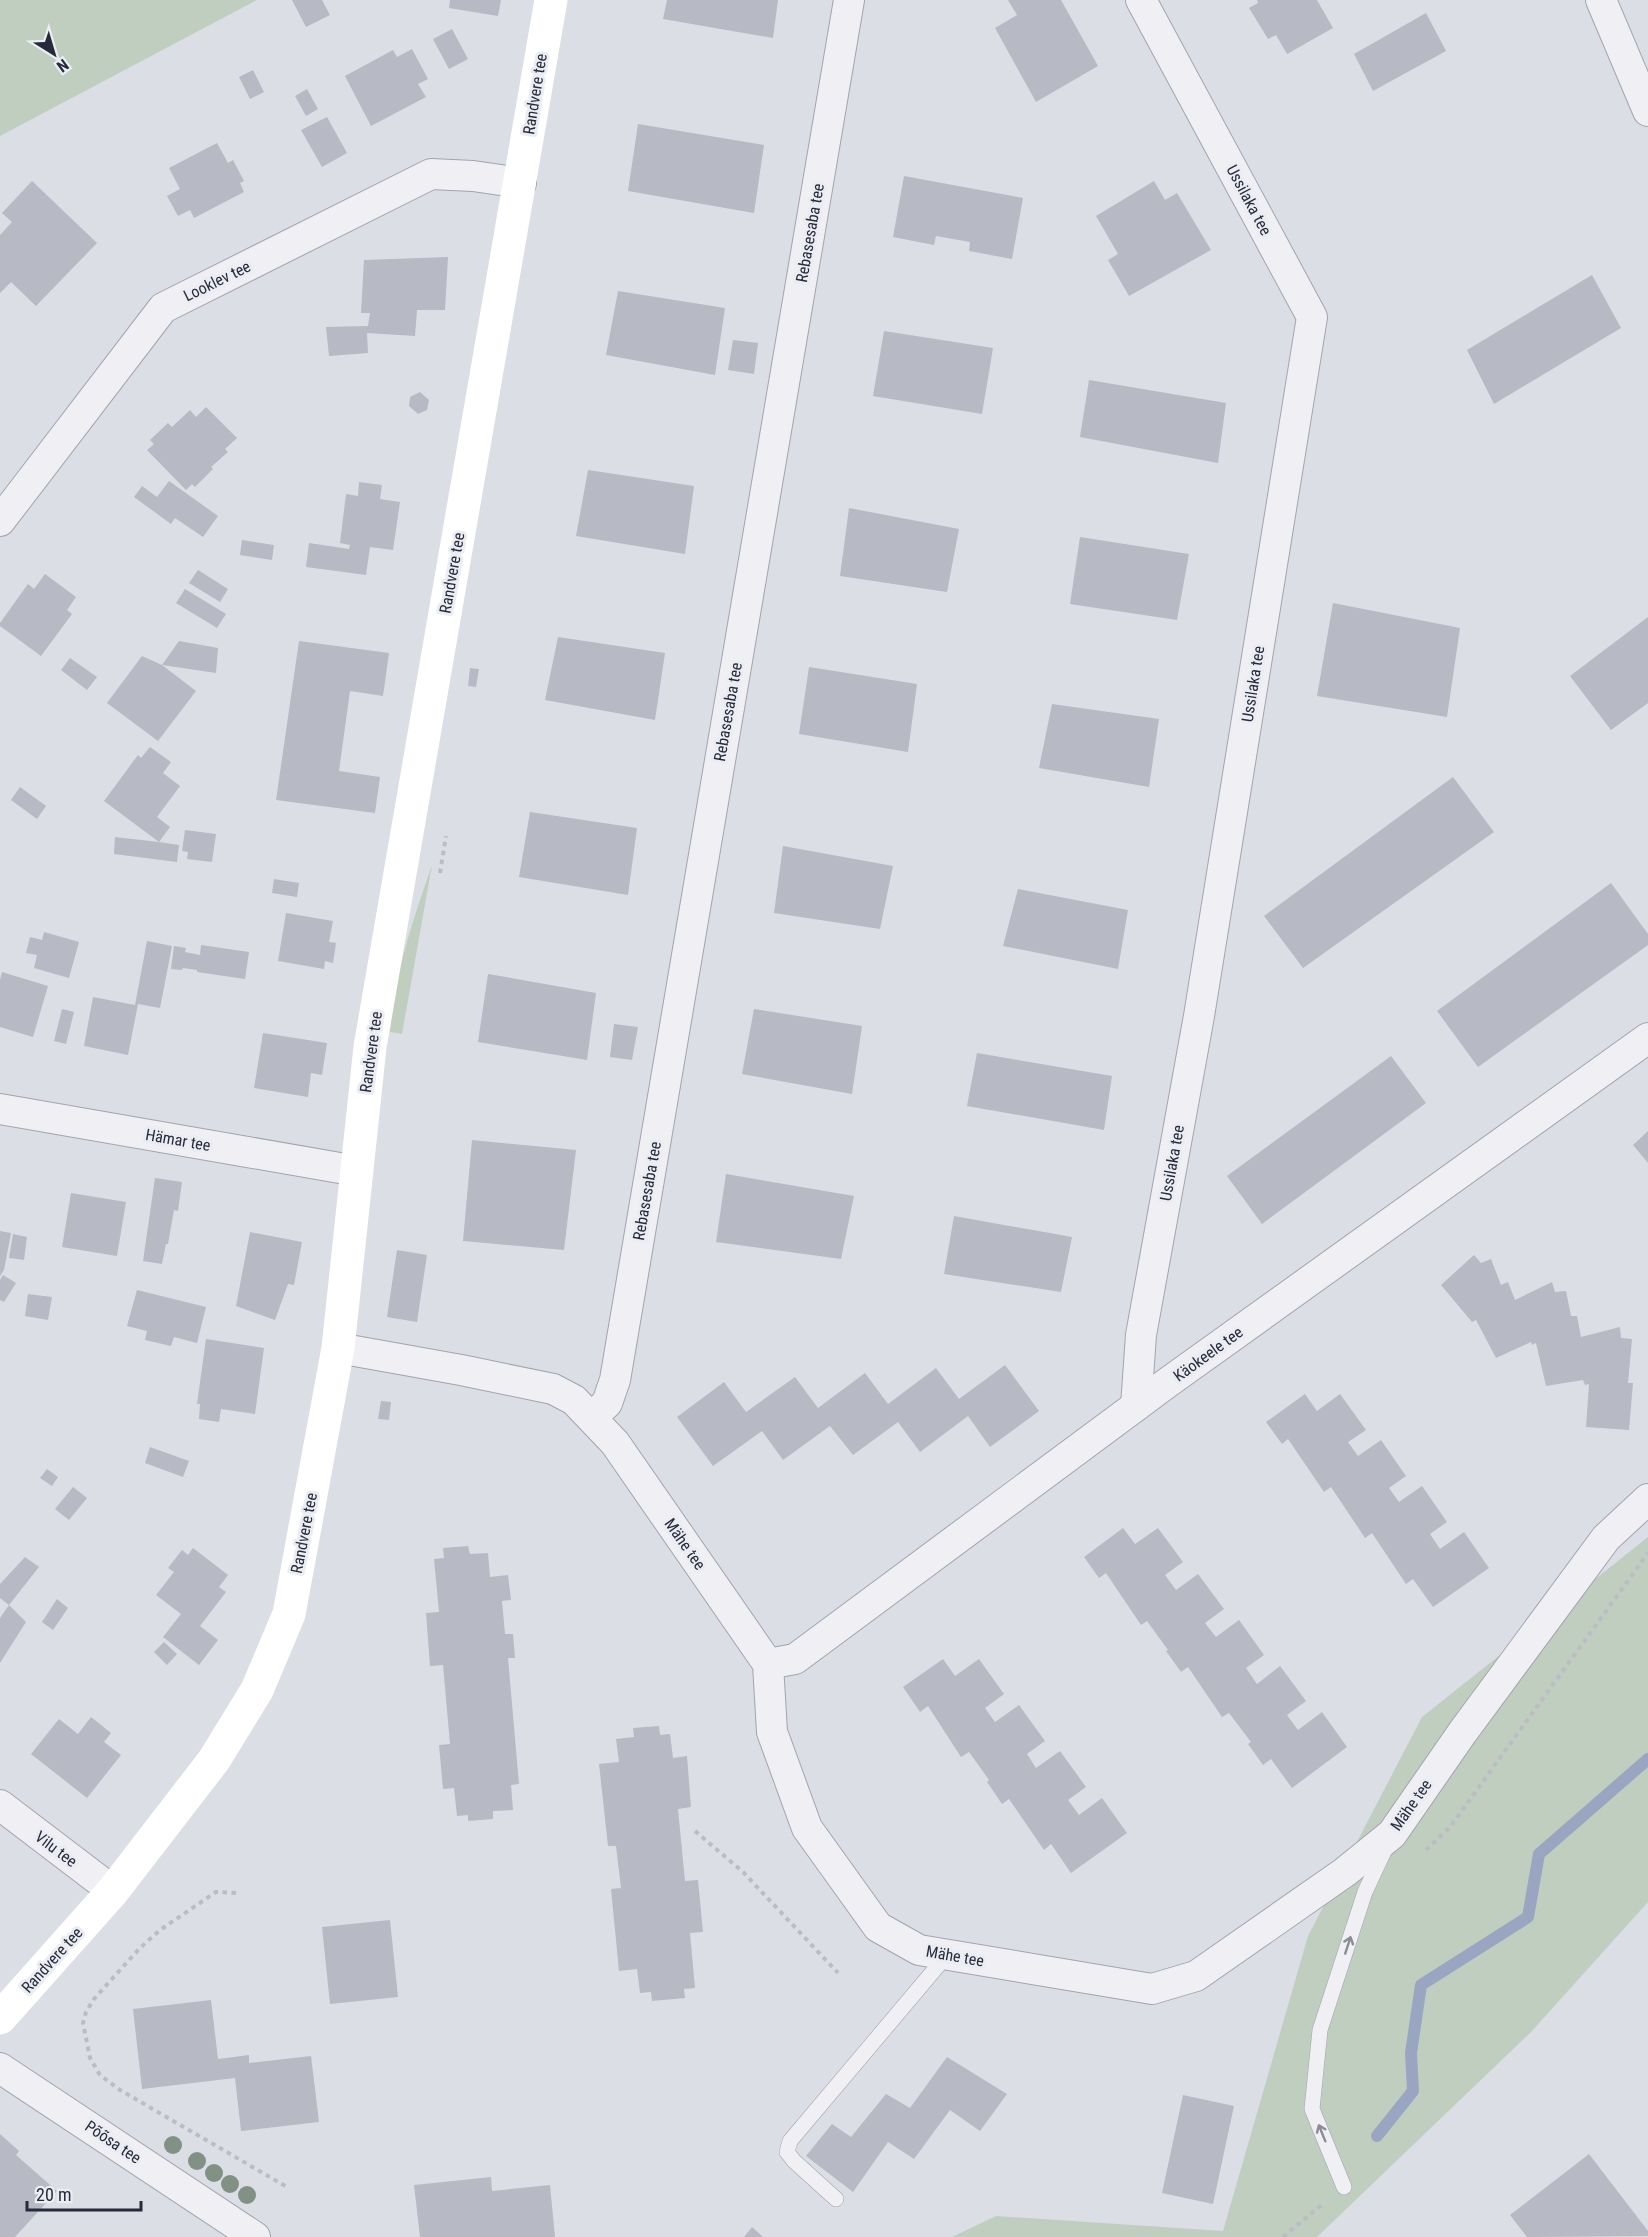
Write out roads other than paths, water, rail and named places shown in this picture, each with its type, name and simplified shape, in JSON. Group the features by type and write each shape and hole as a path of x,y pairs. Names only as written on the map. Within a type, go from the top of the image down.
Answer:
{"main road":[{"name":"Randvere tee","path":"0,2018 113,1891 214,1760 257,1690 289,1614 338,1348 370,1047 551,0"}],"street":[{"name":"Rebasesaba tee","path":"592,1417 608,1403 615,1380 849,0"},
{"name":"Ussilaka tee","path":"1136,1406 1141,1335 1199,1016 1312,317 1141,0"},
{"path":"1602,0 1648,111"},
{"name":"Looklev tee","path":"0,521 163,308 431,174 473,176 521,183"},
{"name":"Käokeele tee","path":"768,1664 795,1659 1136,1406 1648,1038"},
{"name":"Hämar tee","path":"0,1108 357,1171"},
{"name":"Mähe tee","path":"338,1348 553,1389 574,1400 592,1417 615,1443 768,1664 772,1732 807,1828 878,1927 919,1950 1152,1989 1196,1976 1345,1872 1392,1834 1462,1733 1606,1538 1648,1499"},
{"name":"Vilu tee","path":"0,1805 113,1891"},
{"name":"Põõsa tee","path":"0,2068 255,2237"}],"lane":[{"path":"1344,2187 1312,2109 1320,2030 1365,1892 1392,1834"},
{"path":"836,2199 794,2161 788,2152 790,2141 947,1955"}],"waterway":[{"path":"1377,2136 1413,2091 1411,2053 1421,1985 1528,1917 1539,1854 1648,1759"}]}
